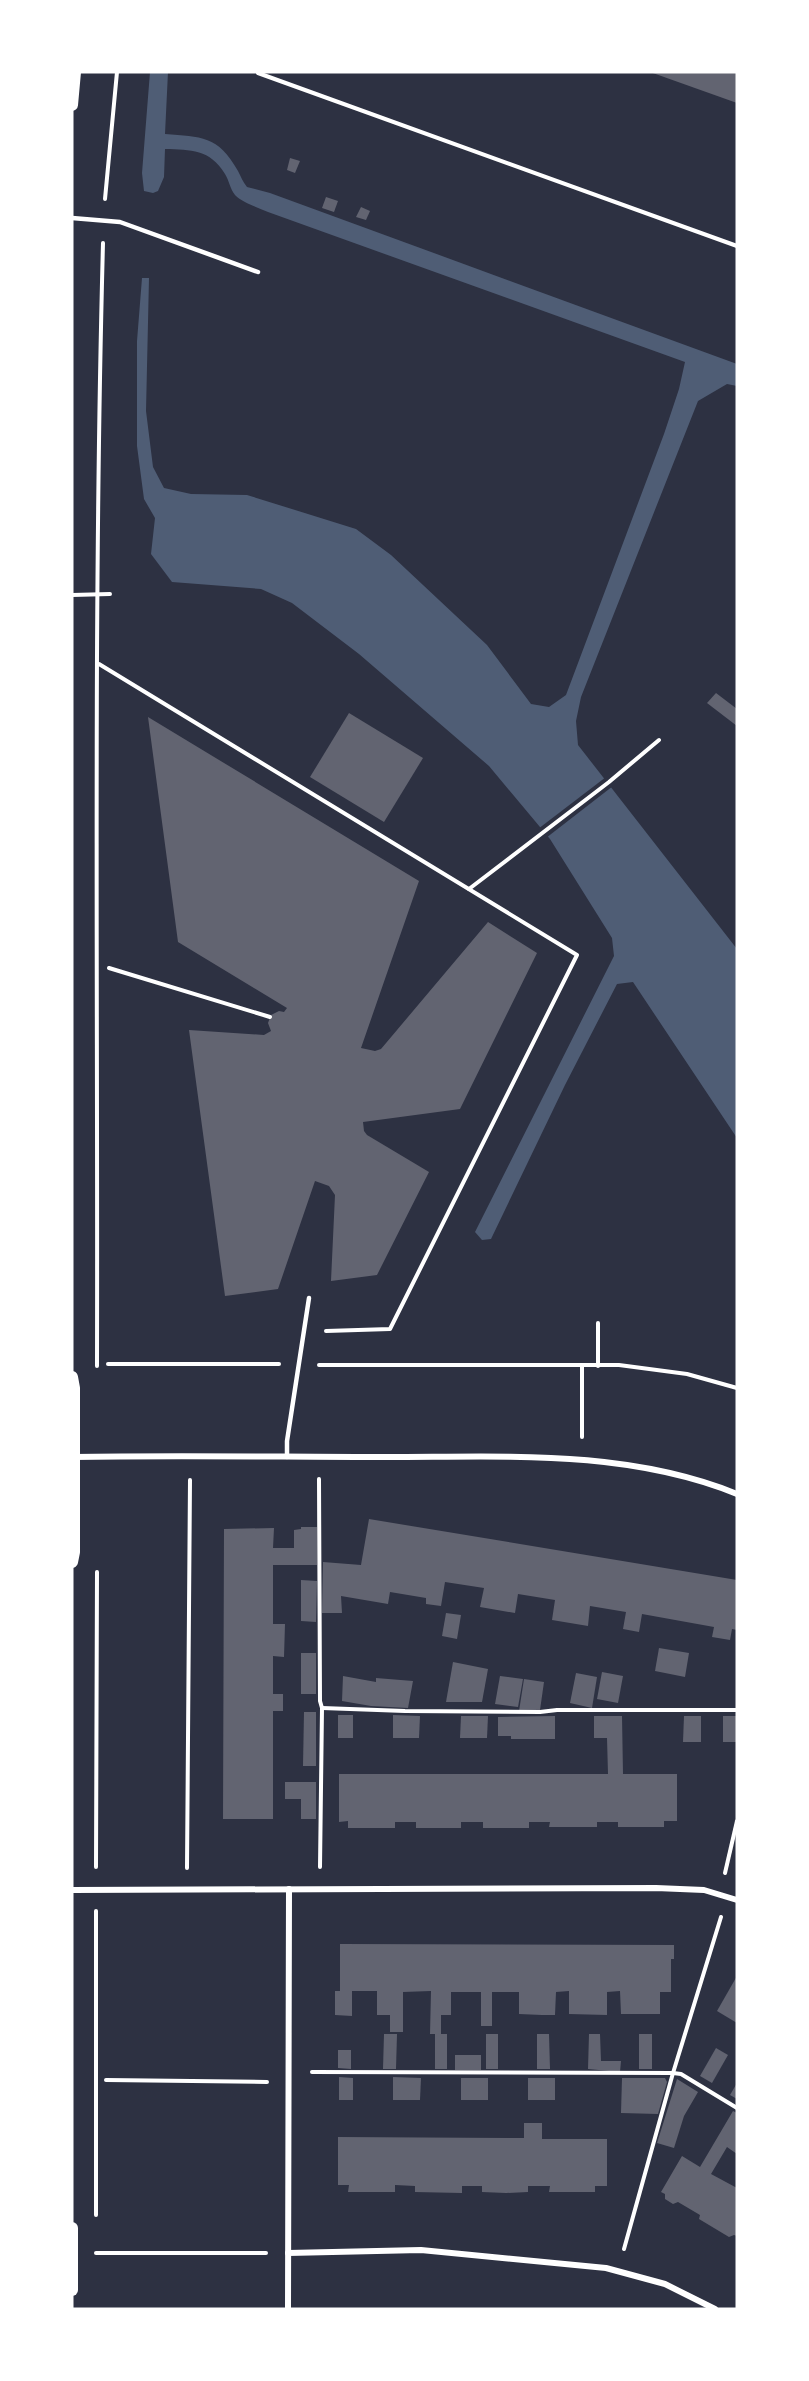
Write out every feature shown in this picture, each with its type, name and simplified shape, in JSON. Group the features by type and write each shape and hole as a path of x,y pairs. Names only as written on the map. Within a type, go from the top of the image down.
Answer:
{"main road":[{"path":"72,105 75,72"},
{"path":"72,1377 74,1388 72,1562"},
{"path":"72,2228 72,2290"}],"street":[{"path":"73,1456 551,1457 641,1467 676,1474 737,1494"},
{"path":"72,1890 656,1888 704,1890 737,1900"},
{"path":"288,2309 289,1889"},
{"path":"288,2253 421,2250 584,2265 635,2274 665,2284 715,2309"}],"lane":[{"path":"72,218 120,222 258,272"},
{"path":"287,1457 287,1441 309,1298"}],"path":[{"path":"97,1373 99,385 104,220 117,72"},
{"path":"258,73 737,246"},
{"path":"72,595 110,594"},
{"path":"98,664 578,955 390,1329 303,1332"},
{"path":"469,889 609,782 659,740"},
{"path":"109,968 270,1017"},
{"path":"598,1323 598,1366"},
{"path":"108,1364 619,1365 687,1374 737,1388"},
{"path":"582,1366 582,1460"},
{"path":"187,1890 190,1458"},
{"path":"319,1488 320,1701 322,1708 320,1857"},
{"path":"96,2218 97,1562"},
{"path":"322,1708 405,1712 737,1710"},
{"path":"728,1863 737,1821"},
{"path":"628,2230 719,1925"},
{"path":"321,2072 673,2073 681,2074 737,2108"},
{"path":"106,2080 289,2082"},
{"path":"96,2241 96,2264"},
{"path":"96,2253 288,2253"}],"water":[{"path":"150,72 168,72 165,134 189,136 216,144 231,159 247,187 270,193 737,364 737,386 727,384 698,401 581,697 576,721 578,745 737,949 737,1138 633,982 617,984 565,1085 491,1239 482,1240 475,1232 614,956 612,938 550,839 489,766 359,654 292,603 261,589 172,582 151,554 155,518 144,499 137,446 137,341 142,278 149,278 146,411 153,467 164,488 191,494 247,495 356,529 391,555 487,645 531,704 549,707 566,695 664,434 679,389 685,362 250,205 235,195 219,166 199,152 165,149 164,177 158,191 153,193 144,191 142,173"}],"pier":[{"path":"606,777 613,786 546,838 538,829"}],"building":[{"path":"650,72 737,72 737,103"},
{"path":"290,158 300,161 295,173 287,170"},
{"path":"326,197 338,201 334,212 322,208"},
{"path":"361,207 370,211 366,220 356,217"},
{"path":"716,693 737,709 737,726 707,703"},
{"path":"349,713 423,758 384,822 310,777"},
{"path":"148,717 419,881 361,1048 375,1051 381,1049 488,922 537,953 460,1109 363,1122 367,1135 429,1172 377,1275 331,1281 335,1195 329,1186 315,1181 278,1289 225,1296 189,1030 264,1035 271,1031 268,1023 271,1015 279,1011 284,1012 287,1008 178,942"},
{"path":"369,1519 737,1580 737,1630 732,1629 730,1640 712,1637 714,1627 642,1614 639,1632 623,1629 626,1612 590,1606 588,1626 552,1620 555,1600 518,1594 515,1613 480,1607 484,1588 445,1582 441,1606 426,1604 426,1598 390,1592 388,1604 341,1596 342,1613 322,1613 323,1562 361,1565"},
{"path":"301,1527 317,1527 317,1565 273,1565 273,1624 285,1624 284,1657 273,1656 273,1694 283,1694 283,1711 273,1711 273,1819 223,1819 224,1529 274,1528 273,1548 294,1548 294,1530 301,1529"},
{"path":"301,1580 317,1581 316,1622 301,1621"},
{"path":"446,1613 461,1615 457,1639 442,1636"},
{"path":"659,1648 689,1653 685,1677 655,1671"},
{"path":"301,1653 316,1653 316,1694 301,1694"},
{"path":"453,1662 488,1669 482,1702 446,1702"},
{"path":"602,1672 623,1676 618,1703 597,1699"},
{"path":"576,1673 597,1677 592,1708 570,1703"},
{"path":"343,1676 376,1682 376,1678 413,1681 408,1708 371,1706 342,1701"},
{"path":"500,1676 523,1679 518,1707 495,1704"},
{"path":"524,1679 544,1682 540,1710 519,1711"},
{"path":"304,1712 316,1712 316,1766 303,1766"},
{"path":"338,1715 353,1715 353,1738 338,1738"},
{"path":"393,1715 420,1716 419,1738 393,1738"},
{"path":"461,1716 488,1716 487,1738 460,1738"},
{"path":"555,1716 555,1739 511,1739 511,1736 498,1736 498,1717"},
{"path":"594,1716 622,1716 623,1774 677,1774 677,1821 664,1821 664,1827 618,1827 618,1822 597,1822 597,1827 549,1827 550,1822 529,1822 529,1828 483,1828 483,1822 461,1822 461,1828 416,1828 416,1822 395,1822 395,1828 348,1828 348,1821 339,1822 339,1774 608,1774 607,1738 594,1738"},
{"path":"684,1716 701,1716 701,1742 683,1742"},
{"path":"723,1716 737,1716 737,1742 723,1742"},
{"path":"285,1782 316,1782 316,1819 301,1819 301,1799 285,1799"},
{"path":"340,1944 674,1945 674,1959 671,1959 671,1992 660,1992 660,2014 621,2014 620,1991 607,1992 607,2015 569,2014 569,1991 556,1992 555,2015 542,2015 519,2014 519,1992 492,1992 492,2026 481,2026 481,1992 451,1992 451,2015 441,2015 441,2034 447,2034 447,2069 435,2069 435,2034 430,2034 431,1991 403,1992 403,2032 390,2032 390,2015 377,2015 377,1991 352,1991 352,2016 335,2015 335,1991 340,1991"},
{"path":"737,1976 737,2023 717,2011"},
{"path":"384,2034 397,2034 396,2069 383,2069"},
{"path":"486,2034 498,2034 498,2069 486,2069"},
{"path":"537,2034 549,2034 550,2069 537,2069"},
{"path":"589,2034 600,2034 601,2061 621,2061 620,2072 588,2069"},
{"path":"639,2034 652,2034 652,2069 639,2069"},
{"path":"716,2048 728,2055 712,2083 700,2076"},
{"path":"338,2050 351,2050 351,2069 338,2068"},
{"path":"455,2055 481,2055 481,2070 455,2070"},
{"path":"339,2077 353,2078 353,2100 339,2100"},
{"path":"393,2077 421,2078 420,2100 393,2100"},
{"path":"461,2078 488,2078 488,2100 461,2100"},
{"path":"528,2078 555,2078 555,2100 528,2100"},
{"path":"622,2078 665,2078 667,2082 658,2114 621,2113"},
{"path":"677,2079 698,2092 684,2116 674,2148 657,2143"},
{"path":"737,2083 737,2099 730,2095"},
{"path":"733,2111 737,2113 737,2154 727,2147 711,2174 737,2188 737,2236 729,2237 699,2219 700,2215 678,2202 673,2204 665,2199 665,2194 661,2192 682,2156 700,2167"},
{"path":"524,2123 542,2123 542,2139 607,2139 607,2186 595,2186 595,2192 549,2192 550,2186 528,2186 528,2192 506,2193 482,2192 482,2186 462,2186 462,2193 415,2192 415,2186 395,2185 395,2192 348,2192 349,2185 338,2185 338,2137 524,2138"}]}
